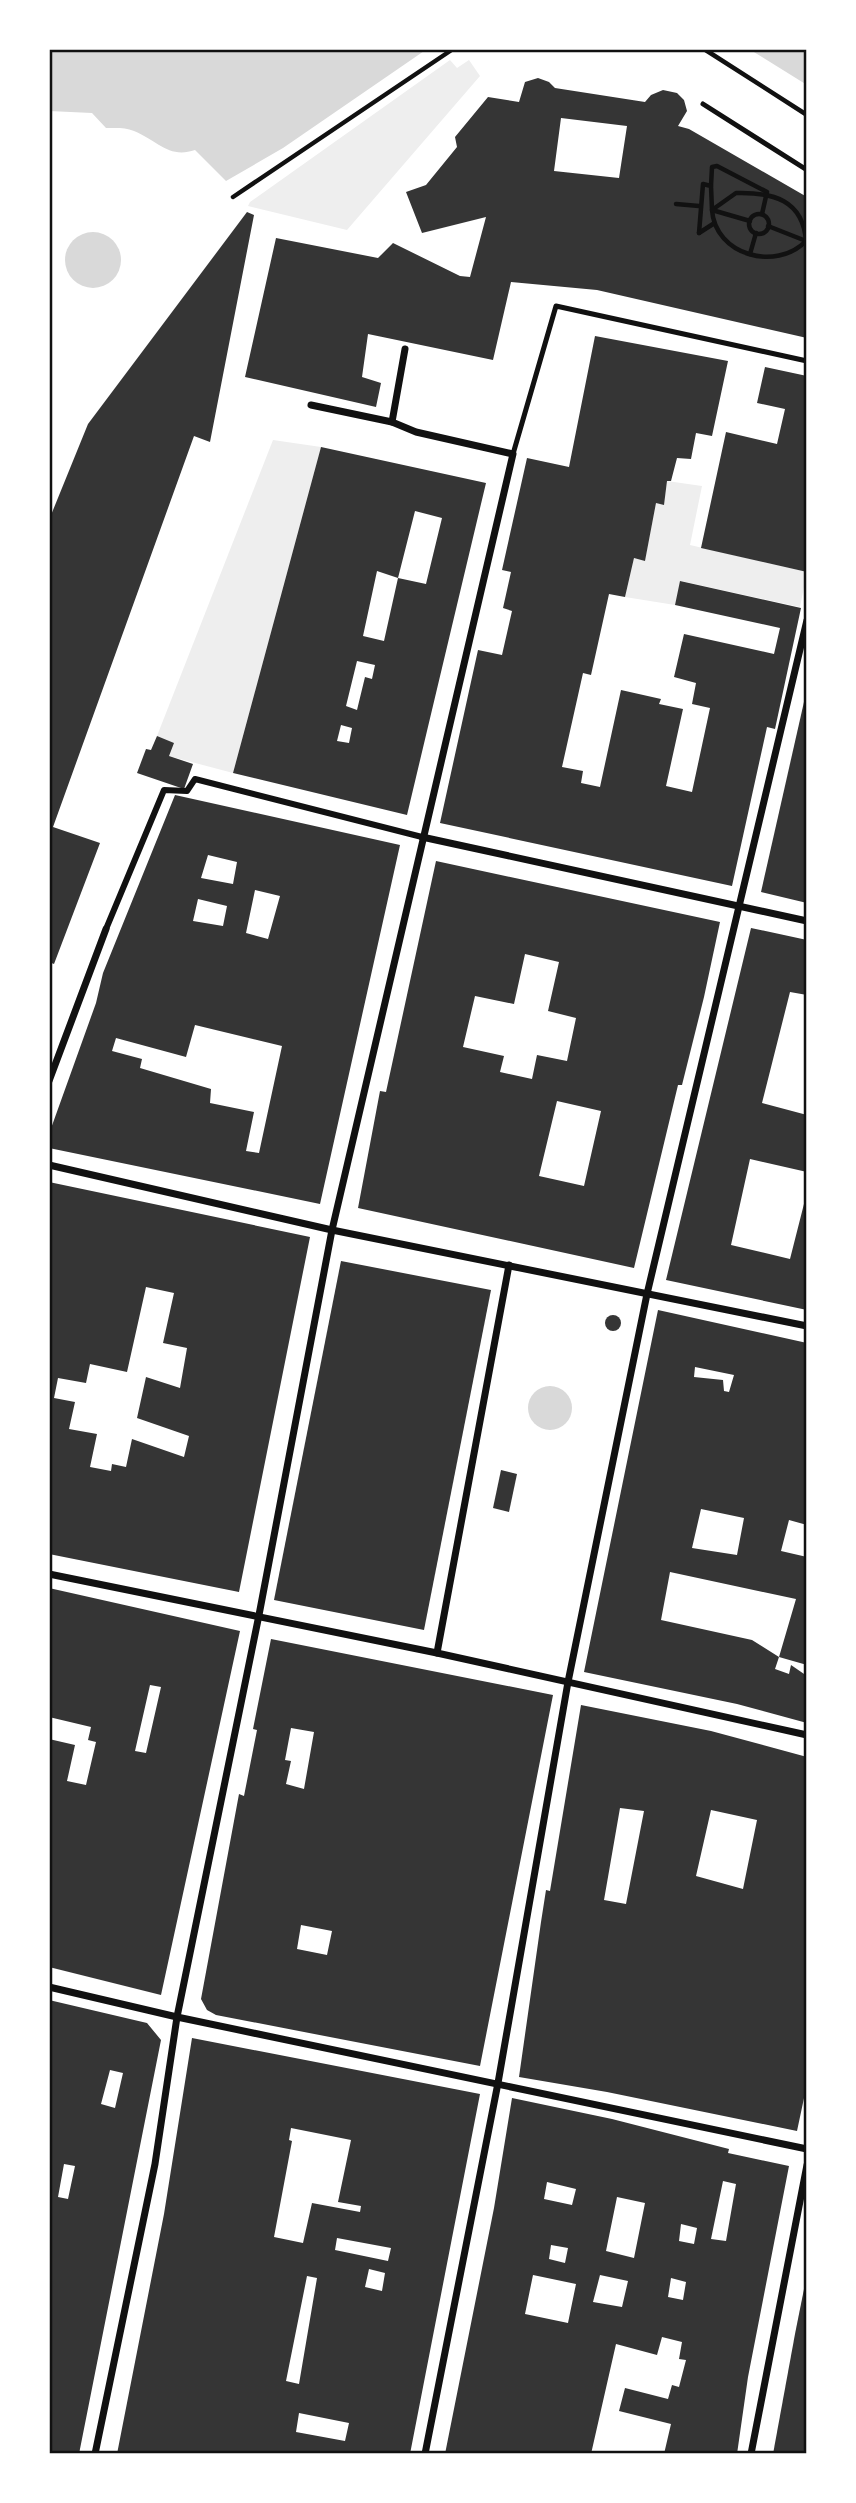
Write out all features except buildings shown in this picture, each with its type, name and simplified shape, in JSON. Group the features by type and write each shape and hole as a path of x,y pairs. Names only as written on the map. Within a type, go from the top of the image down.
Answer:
{"street":[{"path":"392,422 405,349"},
{"path":"95,2454 155,2164 177,2017 259,1615 332,1230 513,454 416,432 392,422 311,405"},
{"path":"425,2454 498,2082 568,1682 646,1294 807,620"},
{"path":"49,1081 106,929 164,790 187,791 195,779 422,837 807,921"},
{"path":"49,1165 332,1230 807,1326"},
{"path":"437,1653 509,1265"},
{"path":"49,1574 259,1615 807,1735"},
{"path":"49,1987 177,2017 498,2082 807,2149"},
{"path":"751,2454 807,2165"}],"lane":[{"path":"703,104 807,170"},
{"path":"513,454 556,306 807,361"}],"path":[{"path":"233,197 453,49"},
{"path":"704,49 807,115"},
{"path":"718,166 790,205 801,216 806,241 789,254 765,257 750,254 727,243 713,224 712,167 718,166"},
{"path":"711,186 702,186 699,233 713,224"},
{"path":"712,210 736,193 769,195"},
{"path":"762,214 769,195"},
{"path":"676,204 699,206"},
{"path":"712,210 750,221"},
{"path":"762,214 768,219 768,226 764,232 756,233 751,228 750,221 755,215 762,214"},
{"path":"768,226 806,241"},
{"path":"750,254 756,233"}],"shaded area":[{"path":"49,49 427,49 283,148 226,181 195,150 171,151 131,130 106,128 92,113 49,111"},
{"path":"749,49 807,49 807,85"},
{"path":"450,60 457,68 469,60 480,76 347,230 248,206 250,202"},
{"path":"88,232 98,232 113,240 119,249 119,271 113,280 98,288 88,288 70,276 65,265 65,255 77,237"},
{"path":"273,440 321,447 233,773 169,756 157,736"},
{"path":"667,481 702,486 690,545 807,572 800,607 681,581 675,605 625,597 634,558 645,560 656,503 664,504"},
{"path":"550,1386 559,1387 566,1392 571,1399 571,1417 566,1424 559,1429 550,1430 541,1429 534,1424 529,1417 528,1408 529,1399 534,1392 541,1387"}]}
